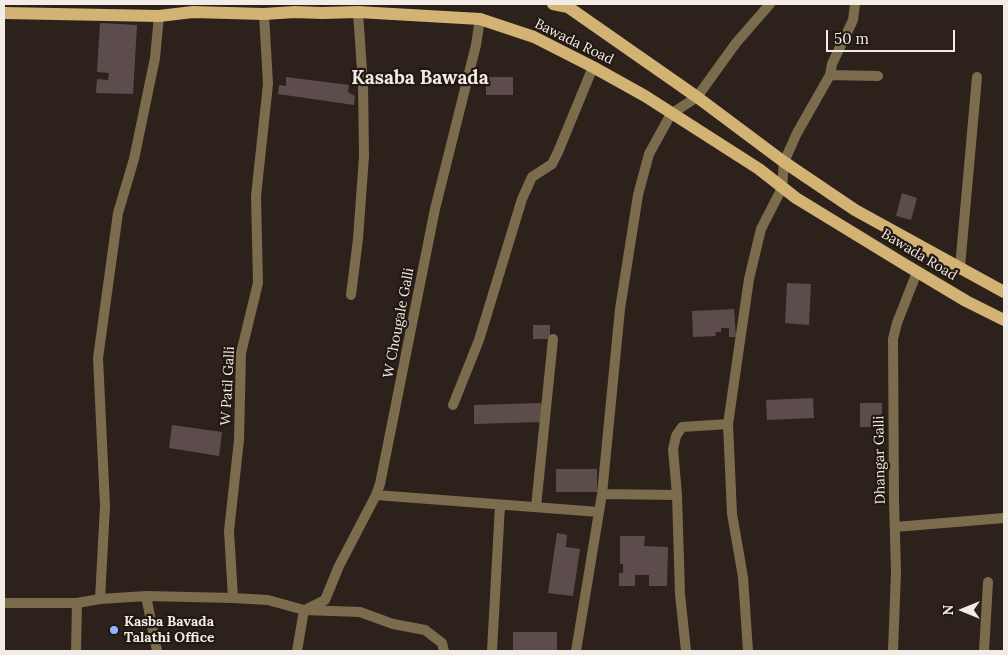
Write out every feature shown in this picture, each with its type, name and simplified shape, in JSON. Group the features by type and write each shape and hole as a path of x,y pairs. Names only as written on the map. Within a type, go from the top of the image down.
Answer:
{"main road":[{"name":"Bawada Road","path":"553,4 569,6 697,97 784,162 855,210 1004,292"},
{"name":"Bawada Road","path":"4,13 159,16 193,12 264,14 358,12 480,19 534,37 593,66 759,168 782,188 917,272 966,301 1004,320"}],"street":[{"path":"576,651 602,494 620,309 638,195 649,154 671,114 697,97 736,43 770,4"},
{"path":"748,651 743,577 732,514 728,424 749,279 761,229 782,188 784,162 797,133 830,75 832,64 853,20 855,4"},
{"path":"352,296 364,156 363,85 358,12"},
{"name":"W Patil Galli","path":"232,598 229,531 239,440 241,353 258,283 256,196 268,84 264,14"},
{"path":"100,599 105,506 98,358 118,214 134,159 154,58 159,16"},
{"name":"W Chougale Galli","path":"304,610 325,600 339,566 380,484 435,209 476,45 480,19"},
{"path":"453,405 479,340 532,177 552,164 593,66"},
{"path":"830,75 878,76"},
{"path":"960,267 977,77"},
{"name":"Dhangar Galli","path":"893,651 896,572 893,339 897,323 917,272"},
{"path":"536,507 553,339"},
{"path":"686,651 680,594 677,494 673,449 676,436 682,427 728,424"},
{"path":"602,494 677,494"},
{"path":"376,495 599,512"},
{"path":"492,651 500,505"},
{"path":"895,527 1004,518"},
{"path":"984,651 988,582"},
{"path":"146,596 157,651"},
{"path":"4,603 77,603 100,599 146,596 268,600 304,610 360,612 393,624 425,630 442,643 444,651"},
{"path":"76,651 77,603"},
{"path":"297,651 304,610"}],"building":[{"path":"100,23 137,25 133,94 96,93 97,79 108,80 109,73 97,72"},
{"path":"286,77 349,85 348,92 355,96 354,105 278,94 279,85 286,86"},
{"path":"486,77 513,77 513,95 486,95"},
{"path":"902,193 917,198 911,220 896,216"},
{"path":"787,283 811,284 809,325 785,323"},
{"path":"734,309 736,337 729,337 729,328 721,328 721,332 715,332 716,336 693,337 692,311"},
{"path":"533,325 550,325 550,339 533,339"},
{"path":"813,398 814,418 767,420 766,400"},
{"path":"541,403 542,422 474,424 474,405"},
{"path":"860,403 882,403 882,427 860,427"},
{"path":"172,425 222,432 219,456 169,448"},
{"path":"556,469 597,469 597,492 556,492"},
{"path":"557,533 567,535 566,547 580,549 573,596 548,593"},
{"path":"620,536 645,536 644,546 668,547 667,586 649,586 649,575 635,575 635,586 619,586 619,573 623,573 623,564 620,564"},
{"path":"513,632 557,632 557,651 513,651"}],"place":[{"name":"Kasba Bavada Talathi Office","path":"114,630"}],"district":[{"name":"Kasaba Bawada","path":"420,79"}]}
